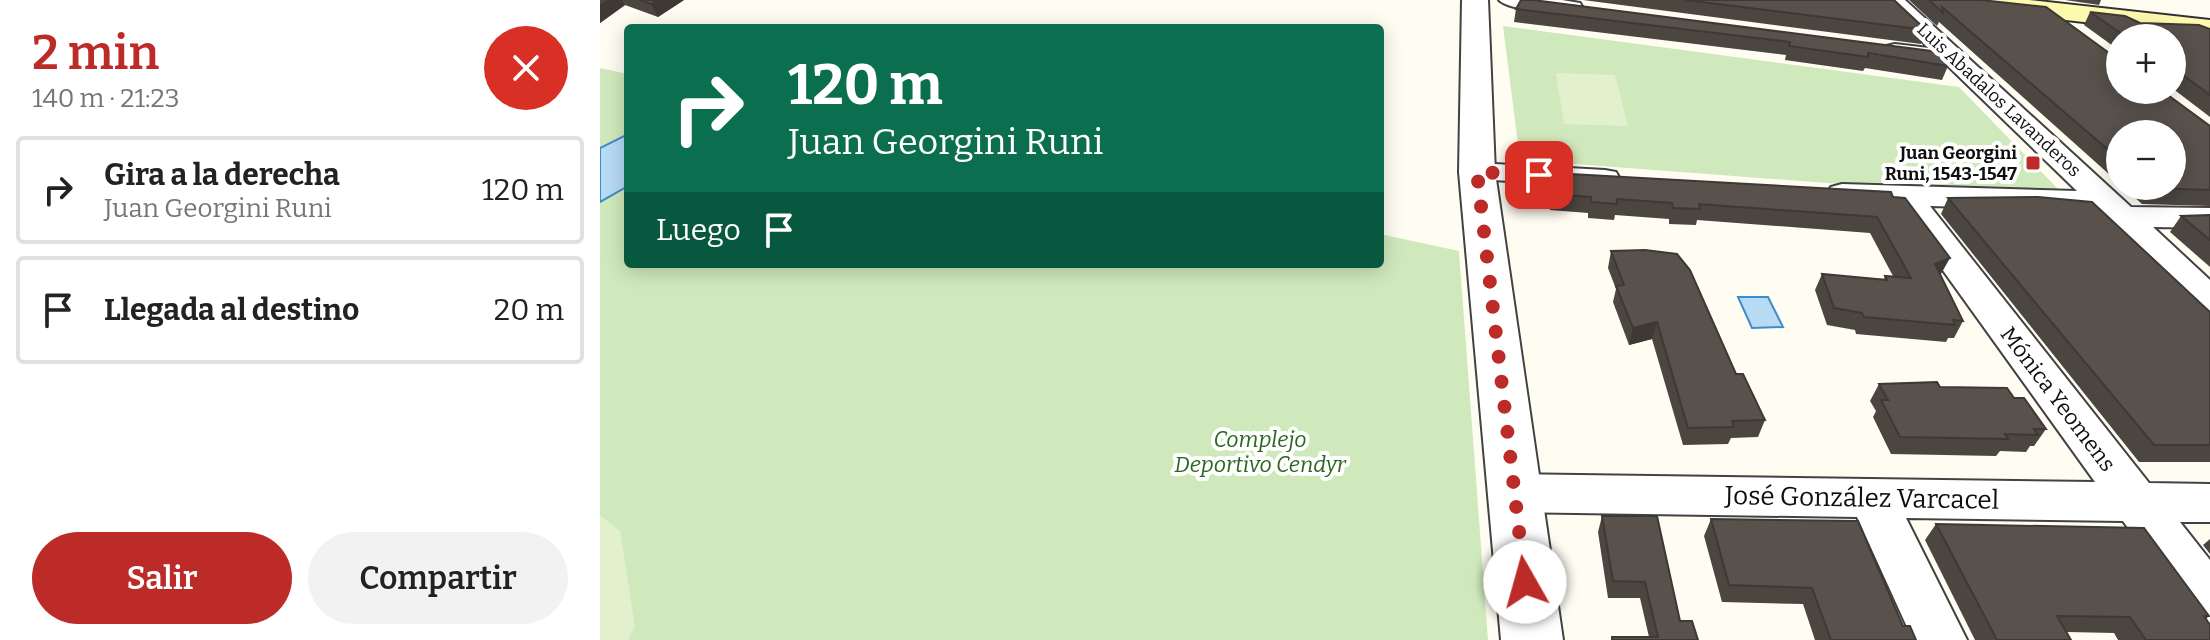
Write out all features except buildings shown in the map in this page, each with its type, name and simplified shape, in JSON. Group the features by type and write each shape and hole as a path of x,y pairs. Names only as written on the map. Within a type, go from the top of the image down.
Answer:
{"main road":[{"path":"1959,0 2044,3 2207,27"}],"street":[{"path":"1475,0 1477,172 1532,640"},
{"path":"1510,0 1602,12"},
{"name":"Luis Abadalos Lavanderos","path":"1892,0 2210,300"},
{"path":"2044,3 2074,34"},
{"path":"1878,49 1955,59"},
{"path":"1477,172 1636,181"},
{"path":"1811,192 2210,218"},
{"name":"Mónica Yeomens","path":"1906,197 2210,600"},
{"name":"José González Varcacel","path":"1514,493 2210,503"},
{"path":"1872,498 1940,640"}],"green space":[{"path":"1503,26 1959,87 2059,190 1880,187 1520,160"},
{"name":"Complejo Deportivo Cendyr","path":"600,68 624,73 624,268 1384,268 1384,235 1459,251 1488,640 600,640"},
{"path":"1556,73 1615,75 1628,126 1564,124"},
{"path":"600,515 620,531 635,626 628,640 600,640"}],"water":[{"path":"624,136 624,188 600,202 600,148"},
{"path":"1738,297 1768,297 1783,327 1752,328"}],"place":[{"name":"Juan Georgini Runi, 1543-1547","path":"2033,163"}],"route":[{"path":"1525,582 1477,172 1539,175"}]}
